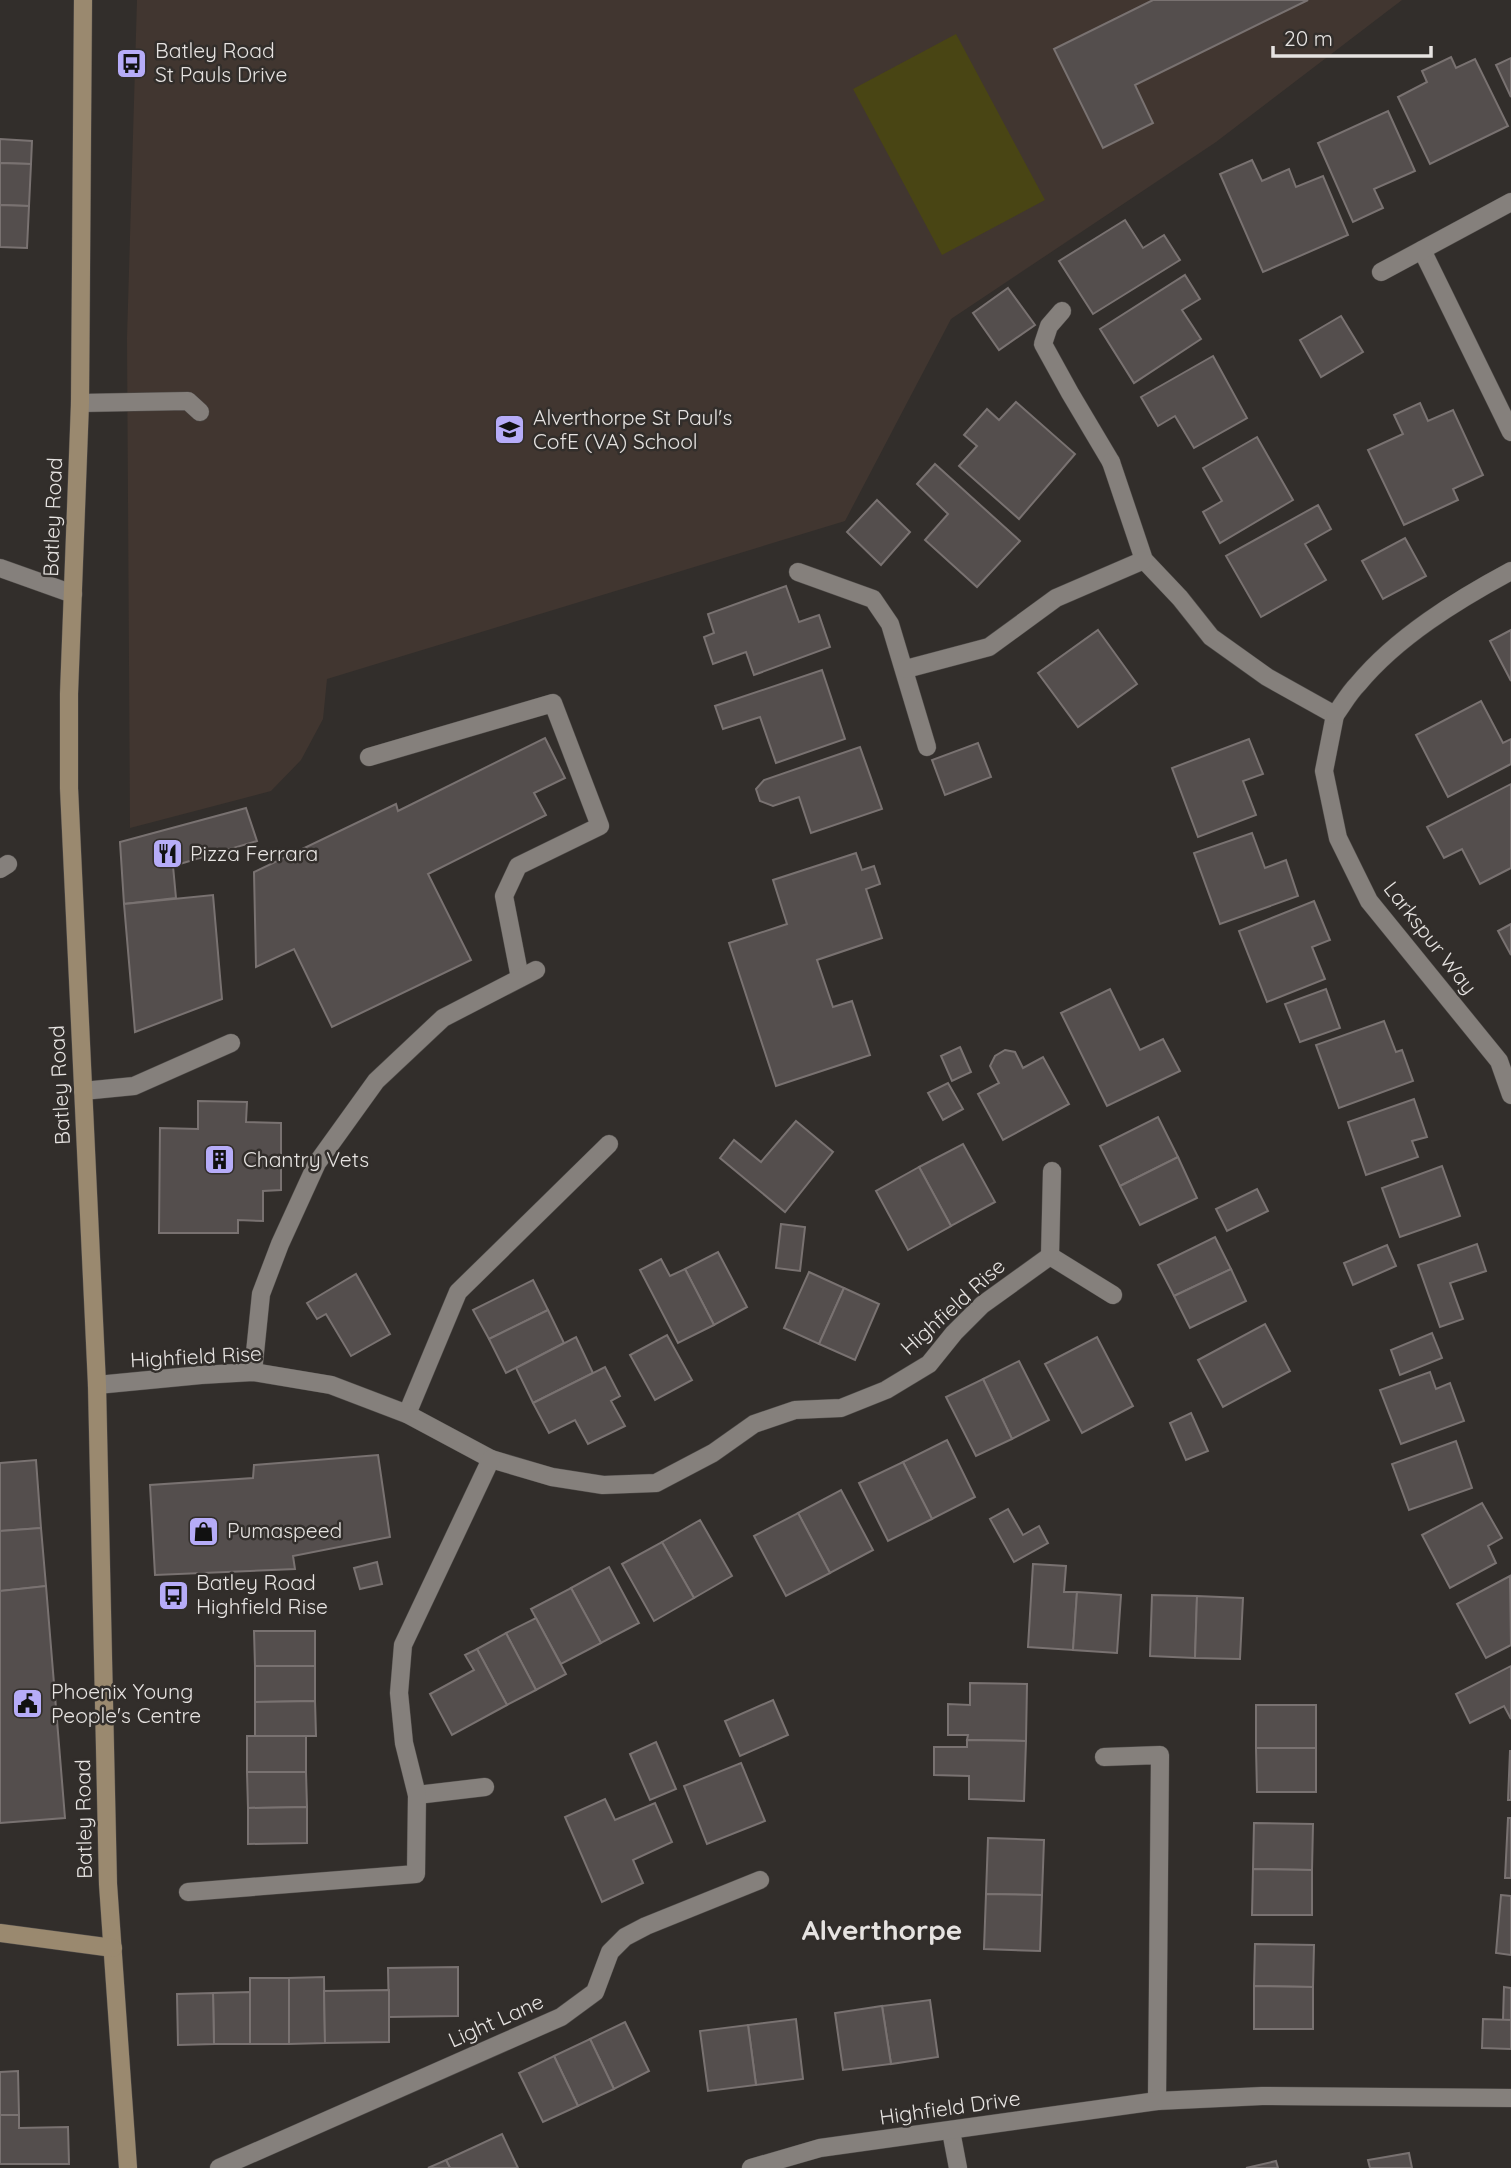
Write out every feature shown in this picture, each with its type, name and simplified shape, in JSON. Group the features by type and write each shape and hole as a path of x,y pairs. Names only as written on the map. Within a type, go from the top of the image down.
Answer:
{"street":[{"path":"73,0 83,0"},
{"name":"Batley Road","path":"83,0 80,403 69,694 69,788 97,1385 108,1884 128,2168"},
{"path":"1381,272 1511,202"},
{"path":"1422,250 1511,432"},
{"path":"1062,311 1049,326 1043,344 1111,462 1144,560 1180,598 1211,637 1267,677 1335,715 1358,683 1405,639 1472,592 1511,571"},
{"path":"80,403 188,401 200,412"},
{"path":"906,669 989,648 1056,598 1144,560"},
{"path":"0,568 73,594"},
{"path":"798,572 873,600 890,624 906,669 927,747"},
{"path":"253,1372 261,1294 280,1244 317,1163 376,1081 443,1018 528,974 504,896 518,866 600,826 553,703 369,757"},
{"name":"Larkspur Way","path":"1335,715 1325,771 1338,838 1369,901 1505,1057 1511,1095"},
{"path":"83,1091 134,1086 232,1043"},
{"path":"407,1414 458,1292 609,1144"},
{"path":"1052,1171 1050,1256 1113,1295"},
{"name":"Highfield Rise","path":"97,1385 253,1372 331,1385 407,1414 491,1459 551,1477 603,1485 656,1483 713,1453 754,1424 795,1410 841,1408 886,1390 929,1364 954,1333 982,1305 1050,1256"},
{"path":"188,1892 416,1874 416,1795 404,1743 399,1693 403,1645 491,1459"},
{"path":"1104,1757 1160,1755 1157,2101"},
{"path":"416,1795 485,1787"},
{"name":"Light Lane","path":"219,2168 561,2017 595,1992 610,1952 625,1937 760,1880"},
{"path":"0,1933 113,1948"},
{"name":"Highfield Drive","path":"751,2168 820,2148 1157,2101 1262,2096 1511,2098"},
{"path":"951,2131 958,2168"}],"shaded area":[{"name":"Alverthorpe St Paul's CofE (VA) School","path":"137,0 1402,0 1216,142 951,319 845,521 327,679 323,719 301,760 271,791 130,828 127,338"},
{"path":"956,34 1045,200 942,255 853,89"}],"building":[{"path":"1153,0 1308,0 1135,85 1153,123 1103,148 1054,49"},
{"path":"1451,57 1456,68 1475,59 1508,126 1430,164 1398,97 1427,82 1422,71"},
{"path":"1511,58 1511,97 1496,65"},
{"path":"1388,111 1415,171 1374,189 1383,208 1353,222 1318,143"},
{"path":"0,139 32,141 31,164 0,163"},
{"path":"1252,160 1262,181 1289,169 1296,187 1323,176 1348,235 1263,272 1220,174"},
{"path":"0,163 31,164 29,206 0,205"},
{"path":"0,205 29,206 27,248 0,247"},
{"path":"1125,220 1143,248 1164,235 1180,260 1093,314 1059,261"},
{"path":"1185,275 1200,299 1182,310 1201,339 1134,383 1100,329"},
{"path":"1008,288 1035,325 999,350 973,313"},
{"path":"1341,316 1363,352 1321,377 1300,340"},
{"path":"1213,356 1247,418 1194,448 1175,416 1158,426 1141,397"},
{"path":"1016,402 1075,454 1019,519 959,466 977,446 964,435 987,409 999,420"},
{"path":"1420,403 1428,421 1453,410 1483,475 1453,489 1458,500 1404,525 1368,450 1403,434 1394,415"},
{"path":"1257,437 1293,500 1220,543 1203,512 1222,501 1203,468"},
{"path":"935,464 1020,541 977,587 925,540 948,514 917,484"},
{"path":"877,500 910,532 881,565 847,532"},
{"path":"1318,505 1331,529 1305,544 1326,580 1261,617 1226,556"},
{"path":"1405,538 1426,576 1383,599 1362,561"},
{"path":"786,586 799,622 819,615 830,647 754,675 746,652 713,664 704,637 714,633 708,614"},
{"path":"1098,630 1137,684 1078,727 1038,673"},
{"path":"1511,630 1511,681 1490,641"},
{"path":"822,670 845,739 776,763 760,717 723,729 715,706"},
{"path":"1481,701 1503,743 1511,739 1511,764 1448,797 1416,735"},
{"path":"545,738 565,778 534,793 546,815 428,874 471,960 332,1027 294,949 256,967 254,872 396,804 398,811"},
{"path":"1249,739 1263,774 1243,781 1256,815 1198,837 1172,768"},
{"path":"978,743 991,777 945,795 932,760"},
{"path":"860,747 882,809 811,833 799,797 773,806 760,801 756,789 764,780"},
{"path":"1511,784 1511,868 1480,884 1462,849 1444,858 1427,827"},
{"name":"Pizza Ferrara","path":"246,808 257,841 173,866 176,898 124,904 120,842"},
{"path":"1252,833 1265,868 1286,860 1298,896 1220,924 1194,853"},
{"path":"856,853 862,870 874,866 880,884 866,889 882,938 817,960 833,1007 852,1001 870,1055 776,1086 729,943 787,924 773,880"},
{"path":"213,895 222,999 135,1032 124,904"},
{"path":"1314,901 1330,940 1312,947 1325,979 1267,1002 1239,931"},
{"path":"1511,924 1511,955 1498,931"},
{"path":"1110,989 1140,1050 1163,1039 1180,1071 1107,1106 1061,1013"},
{"path":"1326,989 1340,1028 1300,1042 1285,1004"},
{"path":"1384,1021 1396,1052 1402,1050 1413,1081 1339,1108 1316,1045"},
{"path":"960,1047 971,1072 952,1081 941,1056"},
{"path":"1005,1050 1015,1052 1023,1068 1043,1057 1069,1104 1003,1140 978,1094 999,1083 990,1066 995,1056"},
{"path":"948,1083 963,1109 943,1120 928,1093"},
{"path":"1414,1099 1427,1137 1412,1141 1418,1157 1366,1175 1348,1122"},
{"name":"Chantry Vets","path":"198,1101 247,1102 246,1122 281,1123 281,1190 263,1191 263,1221 238,1220 238,1233 159,1233 160,1128 198,1129"},
{"path":"1158,1117 1178,1157 1120,1186 1100,1146"},
{"path":"796,1121 833,1152 785,1212 720,1158 734,1140 761,1162"},
{"path":"963,1144 995,1202 951,1226 919,1167"},
{"path":"1178,1157 1197,1198 1140,1225 1120,1186"},
{"path":"1442,1166 1460,1216 1400,1237 1382,1188"},
{"path":"919,1167 951,1226 908,1250 876,1191"},
{"path":"1257,1189 1268,1211 1227,1231 1216,1209"},
{"path":"781,1224 805,1227 800,1271 776,1268"},
{"path":"1215,1237 1231,1269 1174,1296 1158,1265"},
{"path":"1477,1244 1486,1271 1450,1283 1463,1319 1440,1327 1418,1265"},
{"path":"1387,1245 1396,1266 1353,1285 1344,1263"},
{"path":"718,1252 747,1307 714,1325 685,1269"},
{"path":"661,1259 670,1276 685,1269 714,1325 678,1343 640,1270"},
{"path":"1231,1269 1246,1301 1190,1328 1174,1296"},
{"path":"809,1272 844,1288 819,1344 784,1328"},
{"path":"356,1274 390,1334 351,1356 326,1314 317,1319 307,1303"},
{"path":"533,1280 548,1310 489,1339 473,1310"},
{"path":"844,1288 879,1304 855,1360 819,1344"},
{"path":"548,1310 564,1343 506,1373 489,1339"},
{"path":"1265,1324 1290,1371 1223,1407 1198,1360"},
{"path":"1432,1333 1442,1358 1400,1375 1391,1350"},
{"path":"667,1335 692,1380 655,1400 630,1355"},
{"path":"576,1337 593,1373 533,1403 516,1368"},
{"path":"1097,1337 1133,1406 1082,1433 1045,1364"},
{"path":"1019,1361 1049,1420 1012,1439 983,1379"},
{"path":"605,1367 620,1396 611,1401 625,1426 588,1444 575,1420 549,1433 533,1403"},
{"path":"1430,1372 1436,1389 1450,1383 1464,1421 1401,1444 1380,1390"},
{"path":"983,1379 1012,1439 976,1456 946,1397"},
{"path":"1191,1413 1208,1451 1186,1460 1170,1423"},
{"path":"947,1440 975,1497 932,1519 903,1462"},
{"path":"1456,1441 1472,1488 1409,1510 1392,1464"},
{"path":"378,1455 390,1537 293,1556 295,1569 155,1575 150,1485 253,1478 254,1465"},
{"path":"36,1460 41,1528 0,1531 0,1463"},
{"path":"903,1462 932,1519 888,1541 859,1483"},
{"path":"841,1490 873,1550 830,1573 798,1513"},
{"path":"1482,1503 1502,1538 1488,1546 1496,1563 1450,1588 1422,1535"},
{"path":"1008,1509 1023,1535 1039,1526 1048,1543 1014,1562 990,1519"},
{"path":"798,1513 830,1573 786,1596 754,1536"},
{"path":"700,1520 732,1576 694,1598 662,1542"},
{"path":"41,1528 46,1586 0,1591 0,1531"},
{"path":"662,1542 694,1598 654,1621 622,1564"},
{"path":"377,1562 382,1584 360,1589 354,1568"},
{"path":"1033,1564 1066,1566 1064,1592 1077,1592 1073,1650 1028,1647"},
{"path":"609,1567 639,1623 601,1643 571,1588"},
{"path":"1510,1576 1511,1645 1486,1658 1457,1604"},
{"name":"Phoenix Young People's Centre","path":"46,1586 65,1818 0,1823 0,1591"},
{"path":"571,1588 601,1643 561,1664 531,1609"},
{"path":"1077,1592 1121,1595 1117,1653 1073,1650"},
{"path":"1152,1595 1197,1596 1195,1658 1150,1656"},
{"path":"1197,1596 1243,1598 1240,1659 1195,1658"},
{"path":"536,1618 566,1674 536,1690 506,1633"},
{"path":"254,1631 315,1631 315,1666 255,1666"},
{"path":"506,1633 536,1690 507,1705 477,1649"},
{"path":"477,1649 507,1705 452,1735 430,1694 474,1670 465,1655"},
{"path":"255,1666 315,1666 315,1701 255,1702"},
{"path":"1511,1666 1511,1719 1504,1706 1470,1723 1456,1694"},
{"path":"970,1683 1027,1684 1026,1741 967,1740 968,1735 948,1735 948,1704 970,1705"},
{"path":"773,1700 788,1735 740,1756 725,1721"},
{"path":"315,1701 316,1736 255,1736 255,1702"},
{"path":"1256,1705 1316,1705 1316,1748 1256,1748"},
{"path":"247,1736 306,1736 306,1772 247,1772"},
{"path":"967,1740 1026,1741 1024,1801 969,1799 969,1776 934,1775 934,1747 967,1747"},
{"path":"656,1742 676,1789 650,1800 630,1754"},
{"path":"1256,1748 1316,1748 1316,1792 1257,1792"},
{"path":"1510,1751 1511,1800 1508,1800"},
{"path":"741,1763 765,1821 707,1844 684,1786"},
{"path":"247,1772 306,1772 307,1807 248,1808"},
{"path":"605,1799 615,1820 655,1803 672,1842 633,1860 643,1883 602,1902 565,1817"},
{"path":"307,1807 307,1843 248,1844 248,1808"},
{"path":"1508,1818 1511,1818 1511,1878 1505,1878"},
{"path":"1254,1823 1313,1824 1312,1870 1253,1869"},
{"path":"988,1838 1044,1840 1042,1895 986,1894"},
{"path":"1253,1869 1312,1870 1312,1915 1252,1915"},
{"path":"986,1894 1042,1895 1040,1951 984,1949"},
{"path":"1501,1895 1511,1896 1511,1955 1496,1953"},
{"path":"1255,1944 1314,1945 1313,1987 1254,1986"},
{"path":"458,1967 458,2016 389,2017 388,1968"},
{"path":"324,1977 325,2043 289,2044 289,1978"},
{"path":"250,1978 289,1978 289,2044 250,2044"},
{"path":"1254,1986 1313,1987 1313,2029 1254,2029"},
{"path":"1504,1987 1511,1988 1511,2020 1503,2020"},
{"path":"389,1990 389,2042 325,2043 324,1991"},
{"path":"250,1992 250,2044 214,2044 213,1993"},
{"path":"213,1993 214,2044 178,2045 177,1994"},
{"path":"930,2000 938,2057 891,2064 882,2006"},
{"path":"882,2006 891,2064 843,2070 835,2013"},
{"path":"796,2019 803,2079 756,2085 748,2025"},
{"path":"1483,2019 1511,2020 1511,2049 1482,2048"},
{"path":"625,2022 649,2071 614,2089 590,2039"},
{"path":"748,2025 756,2085 708,2091 700,2031"},
{"path":"590,2039 614,2089 578,2106 554,2056"},
{"path":"554,2056 578,2106 543,2122 519,2073"},
{"path":"18,2071 19,2115 0,2115 0,2072"},
{"path":"0,2115 19,2115 19,2128 68,2127 69,2164 0,2164"},
{"path":"502,2134 518,2168 450,2168 446,2160"},
{"path":"1409,2153 1412,2168 1370,2168 1368,2160"},
{"path":"446,2160 450,2168 428,2168"},
{"path":"1276,2161 1278,2168 1246,2168"}],"place":[{"name":"Batley Road St Pauls Drive","path":"132,63"},
{"name":"Alverthorpe St Paul's CofE (VA) School","path":"510,430"},
{"name":"Pizza Ferrara","path":"167,854"},
{"name":"Chantry Vets","path":"220,1160"},
{"name":"Pumaspeed","path":"204,1531"},
{"name":"Batley Road Highfield Rise","path":"173,1595"},
{"name":"Phoenix Young People's Centre","path":"28,1704"}],"district":[{"name":"Alverthorpe","path":"882,1930"}]}
